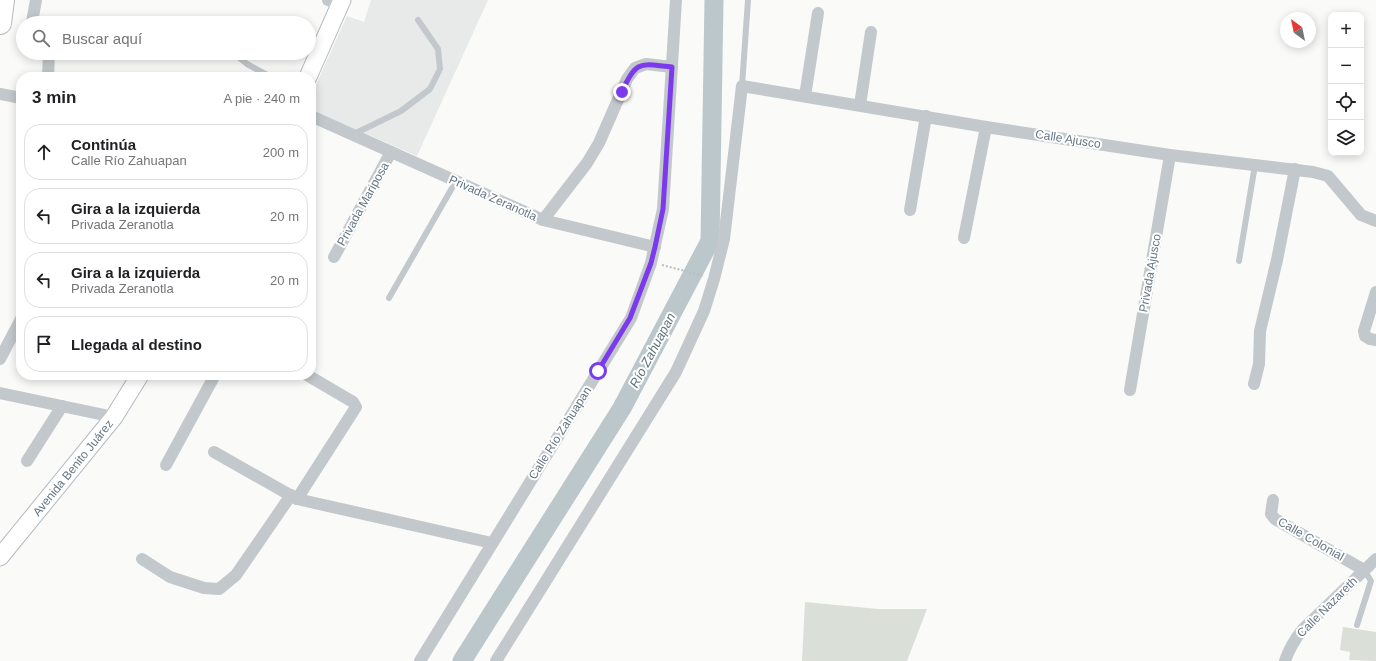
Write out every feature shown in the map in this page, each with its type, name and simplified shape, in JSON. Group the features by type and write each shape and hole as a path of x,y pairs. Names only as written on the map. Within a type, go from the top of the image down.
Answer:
{"highway":[{"path":"0,23 3,0"}],"main road":[{"path":"316,56 337,2"},
{"path":"310,72 315,60"},
{"name":"Avenida Benito Juárez","path":"2,549 114,417 137,380"}],"street":[{"path":"32,16 36,0"},
{"name":"Calle Río Zahuapan","path":"420,661 630,318 651,263 663,209 676,0"},
{"path":"805,96 818,13"},
{"path":"860,105 871,32"},
{"path":"48,72 49,60"},
{"name":"Privada Zeranotla","path":"316,118 543,220 587,162 599,143 627,79 635,68 646,64 672,67"},
{"path":"496,661 676,372 704,312 724,239 742,86"},
{"name":"Calle Ajusco","path":"742,86 986,127 1170,155 1313,172 1328,176 1361,214 1376,221"},
{"path":"0,94 16,97"},
{"path":"910,210 926,116"},
{"path":"964,238 986,127"},
{"name":"Privada Mariposa","path":"334,257 391,152"},
{"name":"Privada Ajusco","path":"1130,390 1170,155"},
{"path":"1254,384 1259,364 1260,331 1277,260 1295,170"},
{"path":"543,220 655,247"},
{"path":"1370,338 1364,331 1376,292"},
{"path":"0,359 16,329"},
{"path":"166,465 211,380"},
{"path":"142,559 170,577 204,588 219,588 236,575 294,497 356,407 353,402 316,380"},
{"path":"1,394 114,417"},
{"path":"27,461 62,406"},
{"path":"214,452 294,497 492,543"},
{"name":"Calle Colonial","path":"1273,500 1271,514 1275,519 1364,570"},
{"name":"Calle Nazareth","path":"1285,661 1293,642 1303,629 1376,559"}],"lane":[{"path":"742,86 748,0"},
{"path":"352,135 401,111 430,89 440,69 438,49 418,20"},
{"path":"242,60 262,72"},
{"path":"1239,261 1255,165"},
{"path":"389,298 456,181"},
{"path":"1357,625 1371,581 1364,570"}],"path":[{"path":"672,268 700,275"}],"shaded area":[{"path":"371,0 488,0 417,156 316,112 316,85 347,16 364,22"},
{"path":"805,602 878,609 927,609 907,661 802,661"},
{"path":"1343,627 1376,632 1376,661 1349,660 1350,652 1340,650"}],"waterway":[{"name":"Río Zahuapan","path":"462,661 622,408 710,241 714,0"}],"route":[{"path":"598,371 630,318 651,263 655,247 663,209 672,67 646,64 635,68 627,79 622,92"}]}
